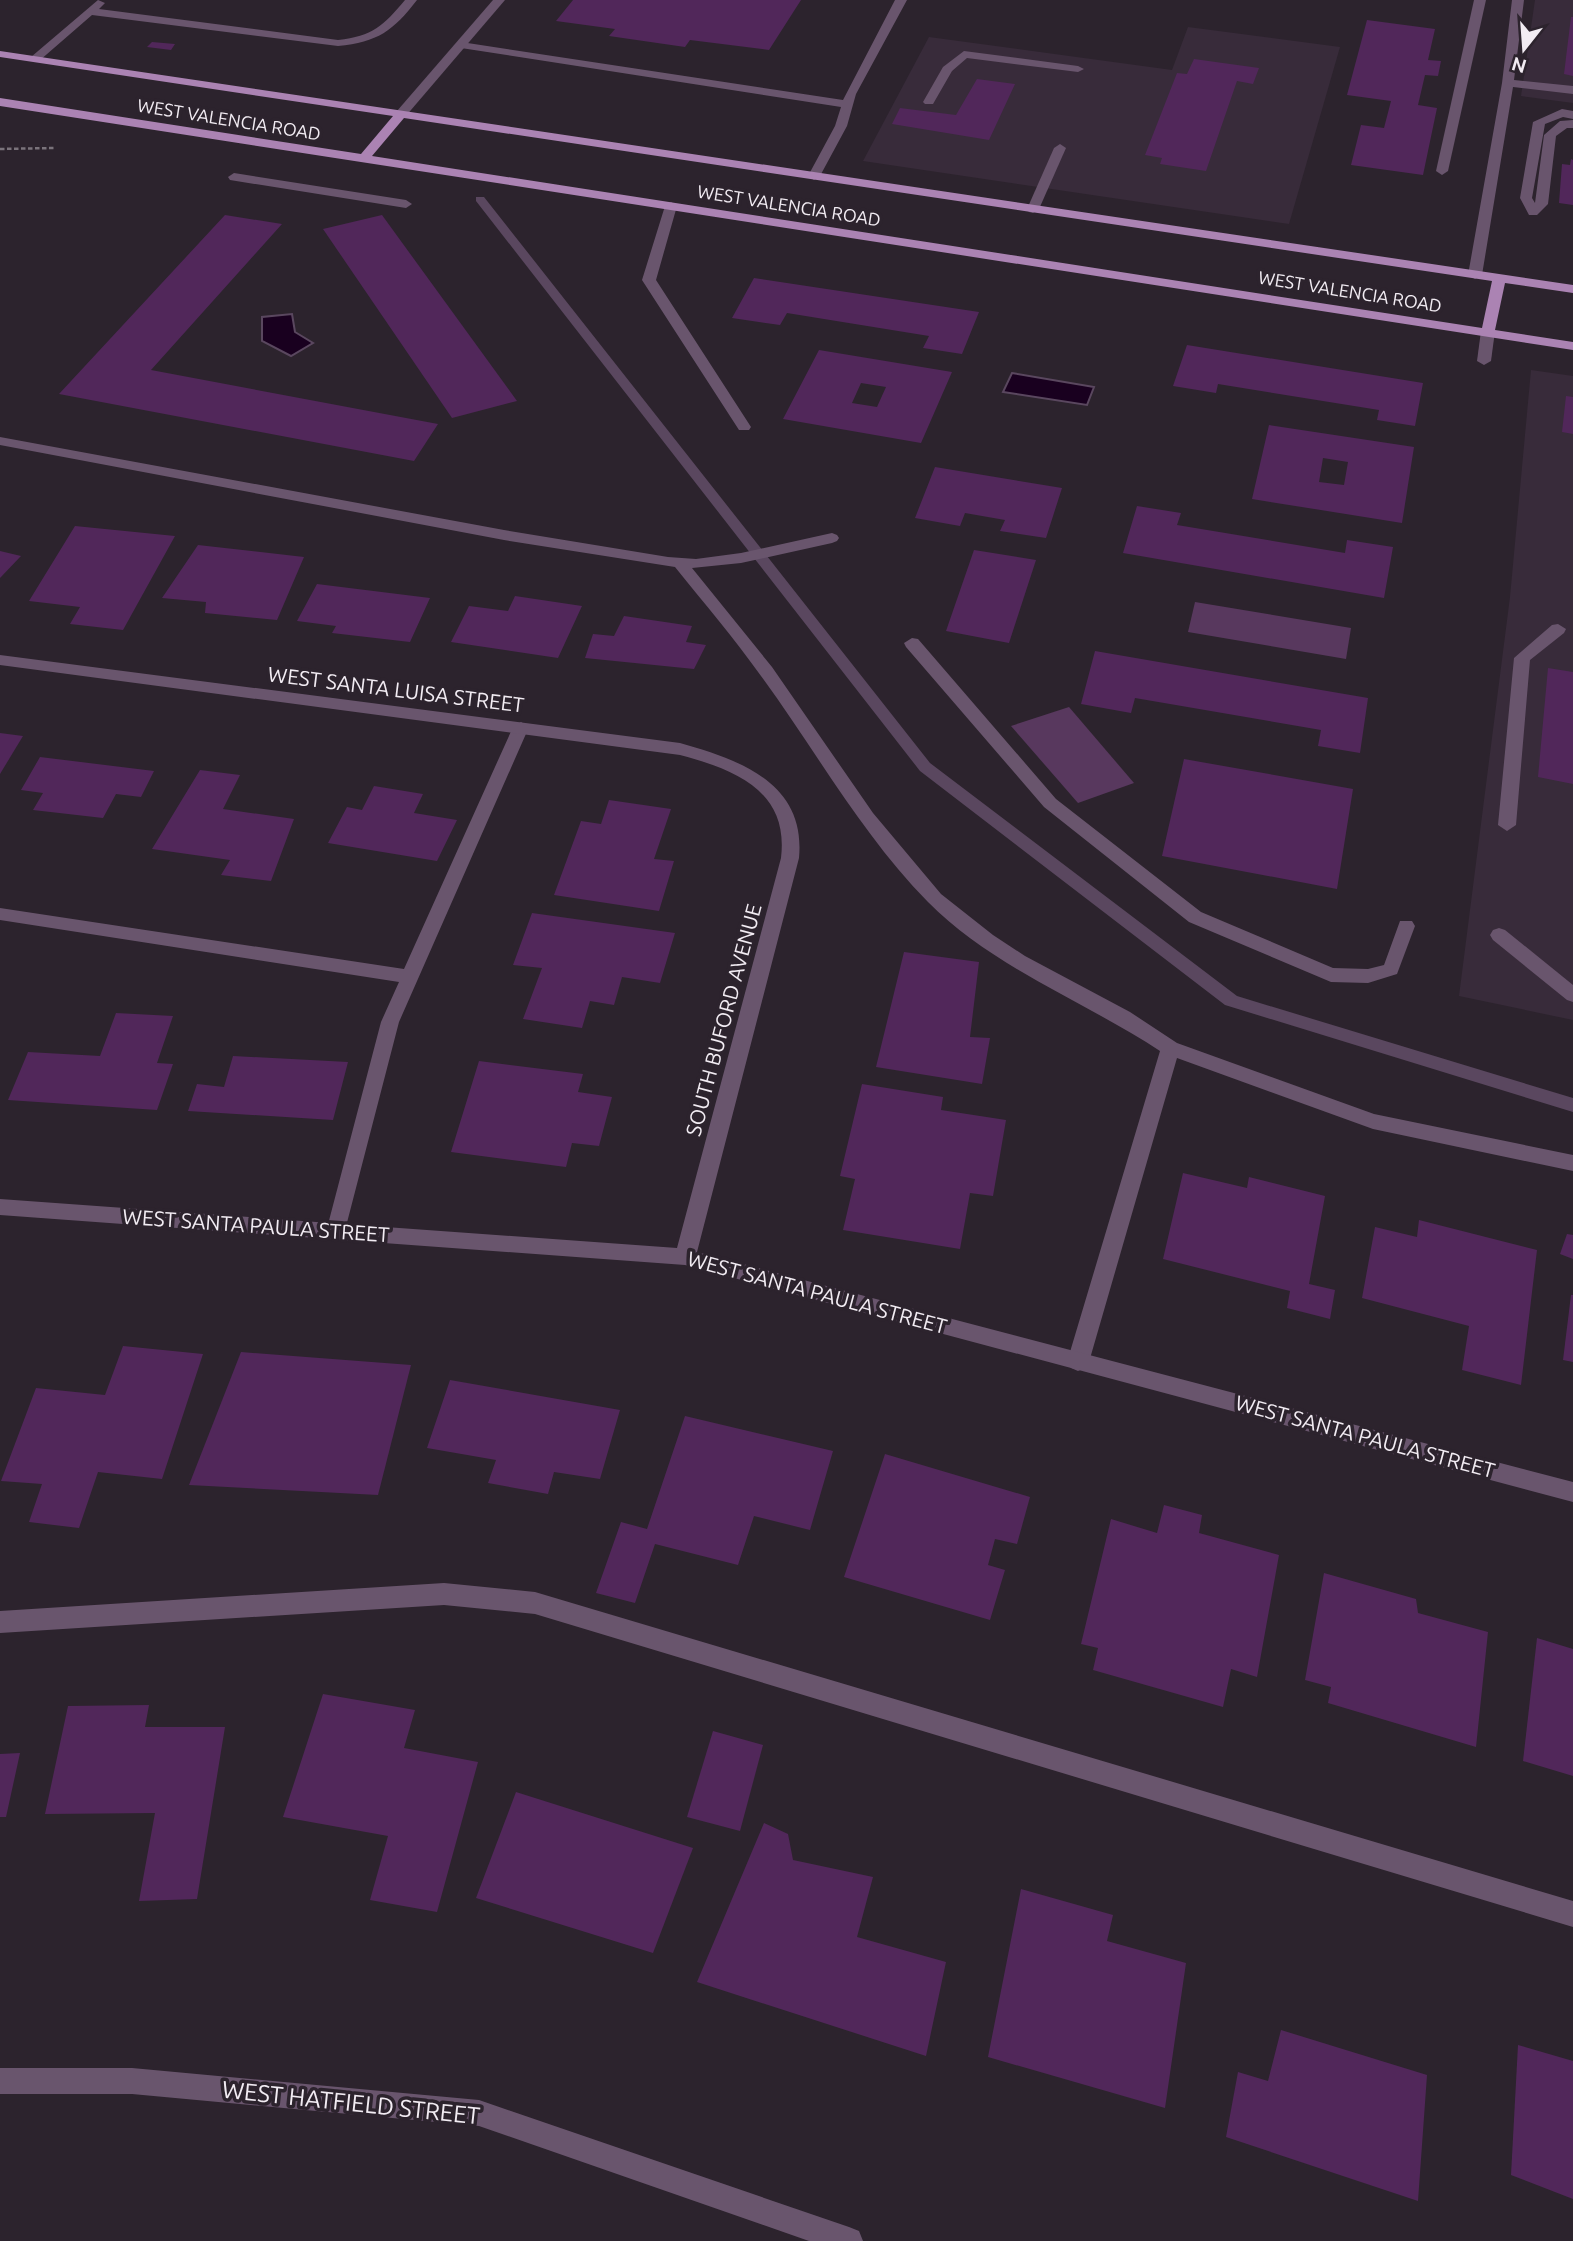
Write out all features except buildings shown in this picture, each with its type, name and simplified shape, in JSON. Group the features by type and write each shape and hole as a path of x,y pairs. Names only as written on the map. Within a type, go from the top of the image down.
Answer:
{"main road":[{"name":"WEST VALENCIA ROAD","path":"0,54 1573,289"},
{"name":"WEST VALENCIA ROAD","path":"0,103 1573,346"},
{"path":"364,159 401,114"},
{"path":"1488,331 1499,279"}],"street":[{"path":"35,59 103,0"},
{"path":"90,11 311,41 364,41 382,33 411,0"},
{"path":"401,114 499,0"},
{"path":"814,176 841,127 847,104 867,63 901,0"},
{"path":"1443,171 1480,0"},
{"path":"1475,275 1508,83 1518,0"},
{"path":"461,45 847,104"},
{"path":"929,102 947,69 964,54 1078,69"},
{"path":"1508,83 1573,90"},
{"path":"1573,115 1562,114 1539,122 1526,198 1533,211 1542,204 1550,135 1564,124 1573,124"},
{"path":"1033,209 1060,148"},
{"path":"234,177 406,204"},
{"path":"671,206 649,280 744,428"},
{"path":"1484,361 1488,331"},
{"path":"0,441 504,535 680,563 696,564 741,558 832,538"},
{"path":"680,563 766,671 867,817 935,898 987,940 1019,961 1123,1017 1170,1048 1373,1121 1573,1163"},
{"path":"1507,825 1522,658 1558,629"},
{"path":"912,643 1050,803 1195,917 1331,975 1368,976 1391,969 1406,926"},
{"name":"WEST SANTA LUISA STREET","path":"0,660 646,743 700,754 745,774 776,796"},
{"path":"336,1232 390,1022 521,727"},
{"name":"SOUTH BUFORD AVENUE","path":"685,1257 790,858 792,829 776,796"},
{"path":"0,914 410,977"},
{"path":"1499,934 1573,995"},
{"path":"1078,1362 1170,1048"},
{"name":"WEST SANTA PAULA STREET","path":"0,1207 685,1257 1573,1492"},
{"path":"0,1622 444,1594 535,1602 1573,1914"},
{"name":"WEST HATFIELD STREET","path":"0,2081 132,2081 479,2113 849,2241"}],"path":[{"path":"0,149 26,149"}],"shaded area":[{"path":"1535,0 1573,0 1573,103 1521,96"},
{"path":"1188,27 1340,47 1289,224 863,161 929,37 1172,70"},
{"path":"292,314 295,332 313,343 291,356 262,341 262,317"},
{"path":"1531,370 1573,376 1573,1020 1459,996 1510,597"},
{"path":"1012,373 1094,387 1087,405 1003,392"},
{"path":"1195,602 1351,628 1346,659 1188,632"},
{"path":"1069,707 1134,783 1078,803 1011,726"}],"waterway":[{"path":"480,199 925,767 1231,1001 1573,1105"}]}
